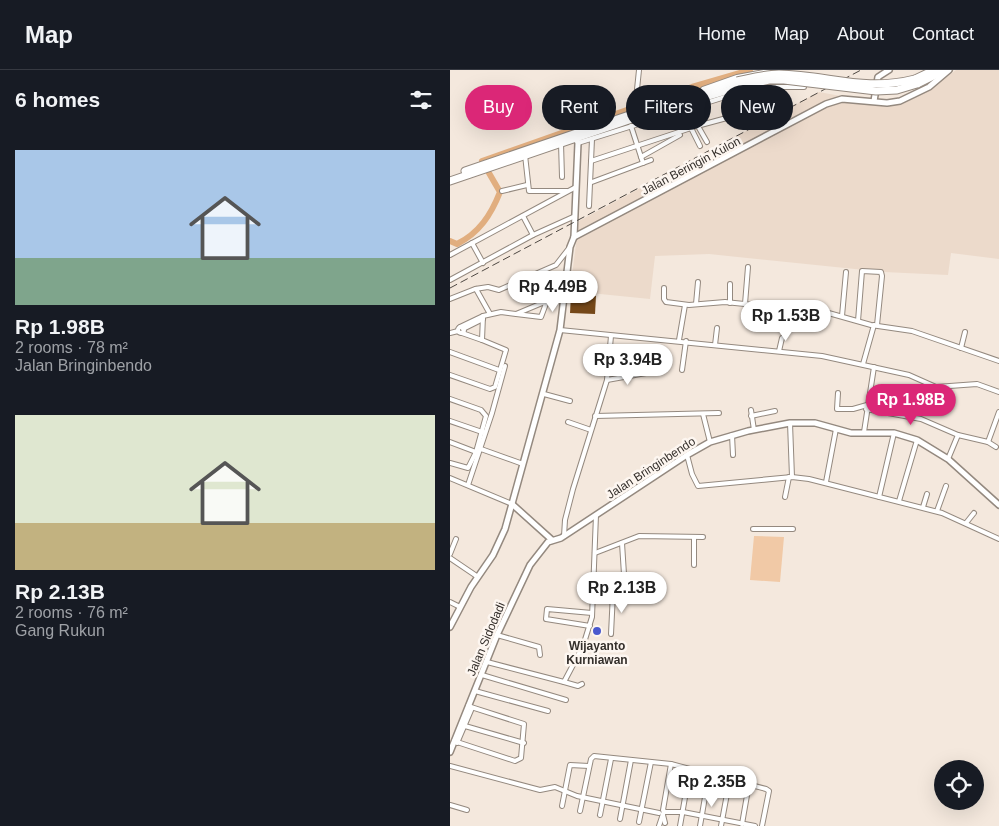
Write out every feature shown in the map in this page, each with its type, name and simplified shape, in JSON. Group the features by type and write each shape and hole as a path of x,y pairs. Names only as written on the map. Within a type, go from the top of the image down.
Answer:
{"highway":[{"path":"916,82 934,70"},
{"path":"743,85 778,74 876,86 916,82 944,70"},
{"path":"450,180 626,113"},
{"path":"450,176 626,125"}],"street":[{"path":"639,70 639,85"},
{"path":"710,85 737,76 775,70"},
{"path":"797,70 796,87 804,87"},
{"path":"874,101 878,77 889,70"},
{"name":"Jalan Beringin Kulon","path":"574,237 826,104 842,99 888,103 910,97 929,87 949,70"},
{"path":"590,206 592,136 626,128"},
{"path":"633,130 643,164"},
{"path":"592,161 687,130"},
{"path":"641,157 688,130"},
{"path":"691,130 700,146"},
{"path":"700,130 707,142"},
{"path":"450,627 501,540 544,394 560,330 570,247 574,237 573,216 577,140"},
{"path":"561,143 562,177"},
{"path":"524,155 527,185 530,192 569,191"},
{"path":"592,182 651,160"},
{"path":"502,191 527,185"},
{"path":"450,255 576,187"},
{"path":"545,192 550,202"},
{"path":"523,216 533,235"},
{"path":"450,280 533,235 573,216"},
{"path":"472,243 483,263"},
{"path":"450,300 476,289 488,287 499,290 556,265 570,247"},
{"path":"745,304 748,267"},
{"path":"842,316 846,272"},
{"path":"858,321 862,272 881,272 876,325 863,364"},
{"path":"696,304 698,282"},
{"path":"730,284 730,303"},
{"path":"664,288 665,301 685,304 745,304 808,310 842,316 876,325 912,330 999,361"},
{"path":"476,289 486,317 482,340"},
{"path":"450,333 501,312 516,314 541,317 547,301 545,300 516,314"},
{"path":"679,340 685,304"},
{"path":"715,344 716,328"},
{"path":"450,375 492,389 505,349 461,330"},
{"path":"560,330 611,336 679,340 822,356 909,375 936,386 977,384 999,392"},
{"path":"961,348 965,332"},
{"path":"564,536 565,520 607,380 611,336"},
{"path":"779,350 782,338"},
{"path":"682,370 686,341"},
{"path":"450,352 499,370"},
{"path":"468,485 505,366"},
{"path":"864,432 866,407 874,367"},
{"path":"607,380 646,373"},
{"path":"838,393 837,409 866,407 921,419 958,435 988,442 996,447"},
{"path":"544,394 570,401"},
{"path":"450,399 484,411 486,419 478,450 468,468 450,463"},
{"path":"751,410 754,430"},
{"path":"751,416 775,411"},
{"path":"988,442 999,412"},
{"path":"595,416 719,413"},
{"path":"703,414 710,442"},
{"path":"450,421 482,432"},
{"path":"568,422 591,430"},
{"name":"Jalan Bringinbendo","path":"554,540 564,536 687,455 710,442 754,430 790,424 815,423 836,429 894,433 917,440 948,459 999,505"},
{"path":"785,497 791,477 790,424"},
{"path":"826,482 836,429"},
{"path":"880,497 894,433"},
{"path":"732,435 732,455"},
{"path":"948,459 958,435"},
{"path":"899,501 917,440"},
{"path":"450,442 524,464"},
{"path":"687,455 692,474 698,486 791,477 826,482 937,511 997,538 999,531"},
{"path":"450,478 512,504 554,540"},
{"path":"937,511 946,486"},
{"path":"923,508 927,494"},
{"path":"966,523 974,513"},
{"path":"564,682 590,626 596,515"},
{"path":"753,528 793,529"},
{"path":"595,553 640,536 703,537"},
{"path":"694,537 694,565"},
{"path":"450,554 456,539"},
{"name":"Jalan Sidodadi","path":"450,752 456,742 498,635 534,557 554,540"},
{"path":"622,543 624,590"},
{"path":"450,558 478,577"},
{"path":"592,598 624,590 644,588 644,577"},
{"path":"611,634 613,593"},
{"path":"450,602 460,607"},
{"path":"590,626 546,619 547,609 592,613"},
{"path":"498,635 540,647 540,655"},
{"path":"487,662 578,686 582,684"},
{"path":"482,675 566,700"},
{"path":"475,691 548,711"},
{"path":"470,707 524,724 524,743 521,758 518,761 456,742 465,726 470,707"},
{"path":"465,726 524,743"},
{"path":"580,811 592,757 611,758 671,764 730,778 769,791 762,826"},
{"path":"600,815 611,758"},
{"path":"620,819 631,760"},
{"path":"639,822 651,762"},
{"path":"562,806 571,763 589,766"},
{"path":"659,826 671,764"},
{"path":"450,766 540,790 552,787 584,797 662,813 683,812 741,825 755,826"},
{"path":"680,826 690,769"},
{"path":"700,826 709,774"},
{"path":"721,826 730,778"},
{"path":"741,825 749,784"},
{"path":"450,805 466,810"},
{"path":"662,813 665,823"}],"shaded area":[{"path":"956,70 999,70 999,259 951,253 948,275 884,272 709,254 655,256 650,299 570,291 579,221 748,130 793,130 793,106 819,92 889,105 929,90"},
{"path":"754,536 784,537 780,582 750,580"}],"building":[{"path":"571,295 596,296 595,314 570,313"}],"waterway":[{"path":"450,241 457,244 478,229 493,208 500,192 482,161 692,87 750,70"}],"railway":[{"path":"450,288 861,70"}],"place":[{"name":"Wijayanto Kurniawan","path":"597,631"}]}
